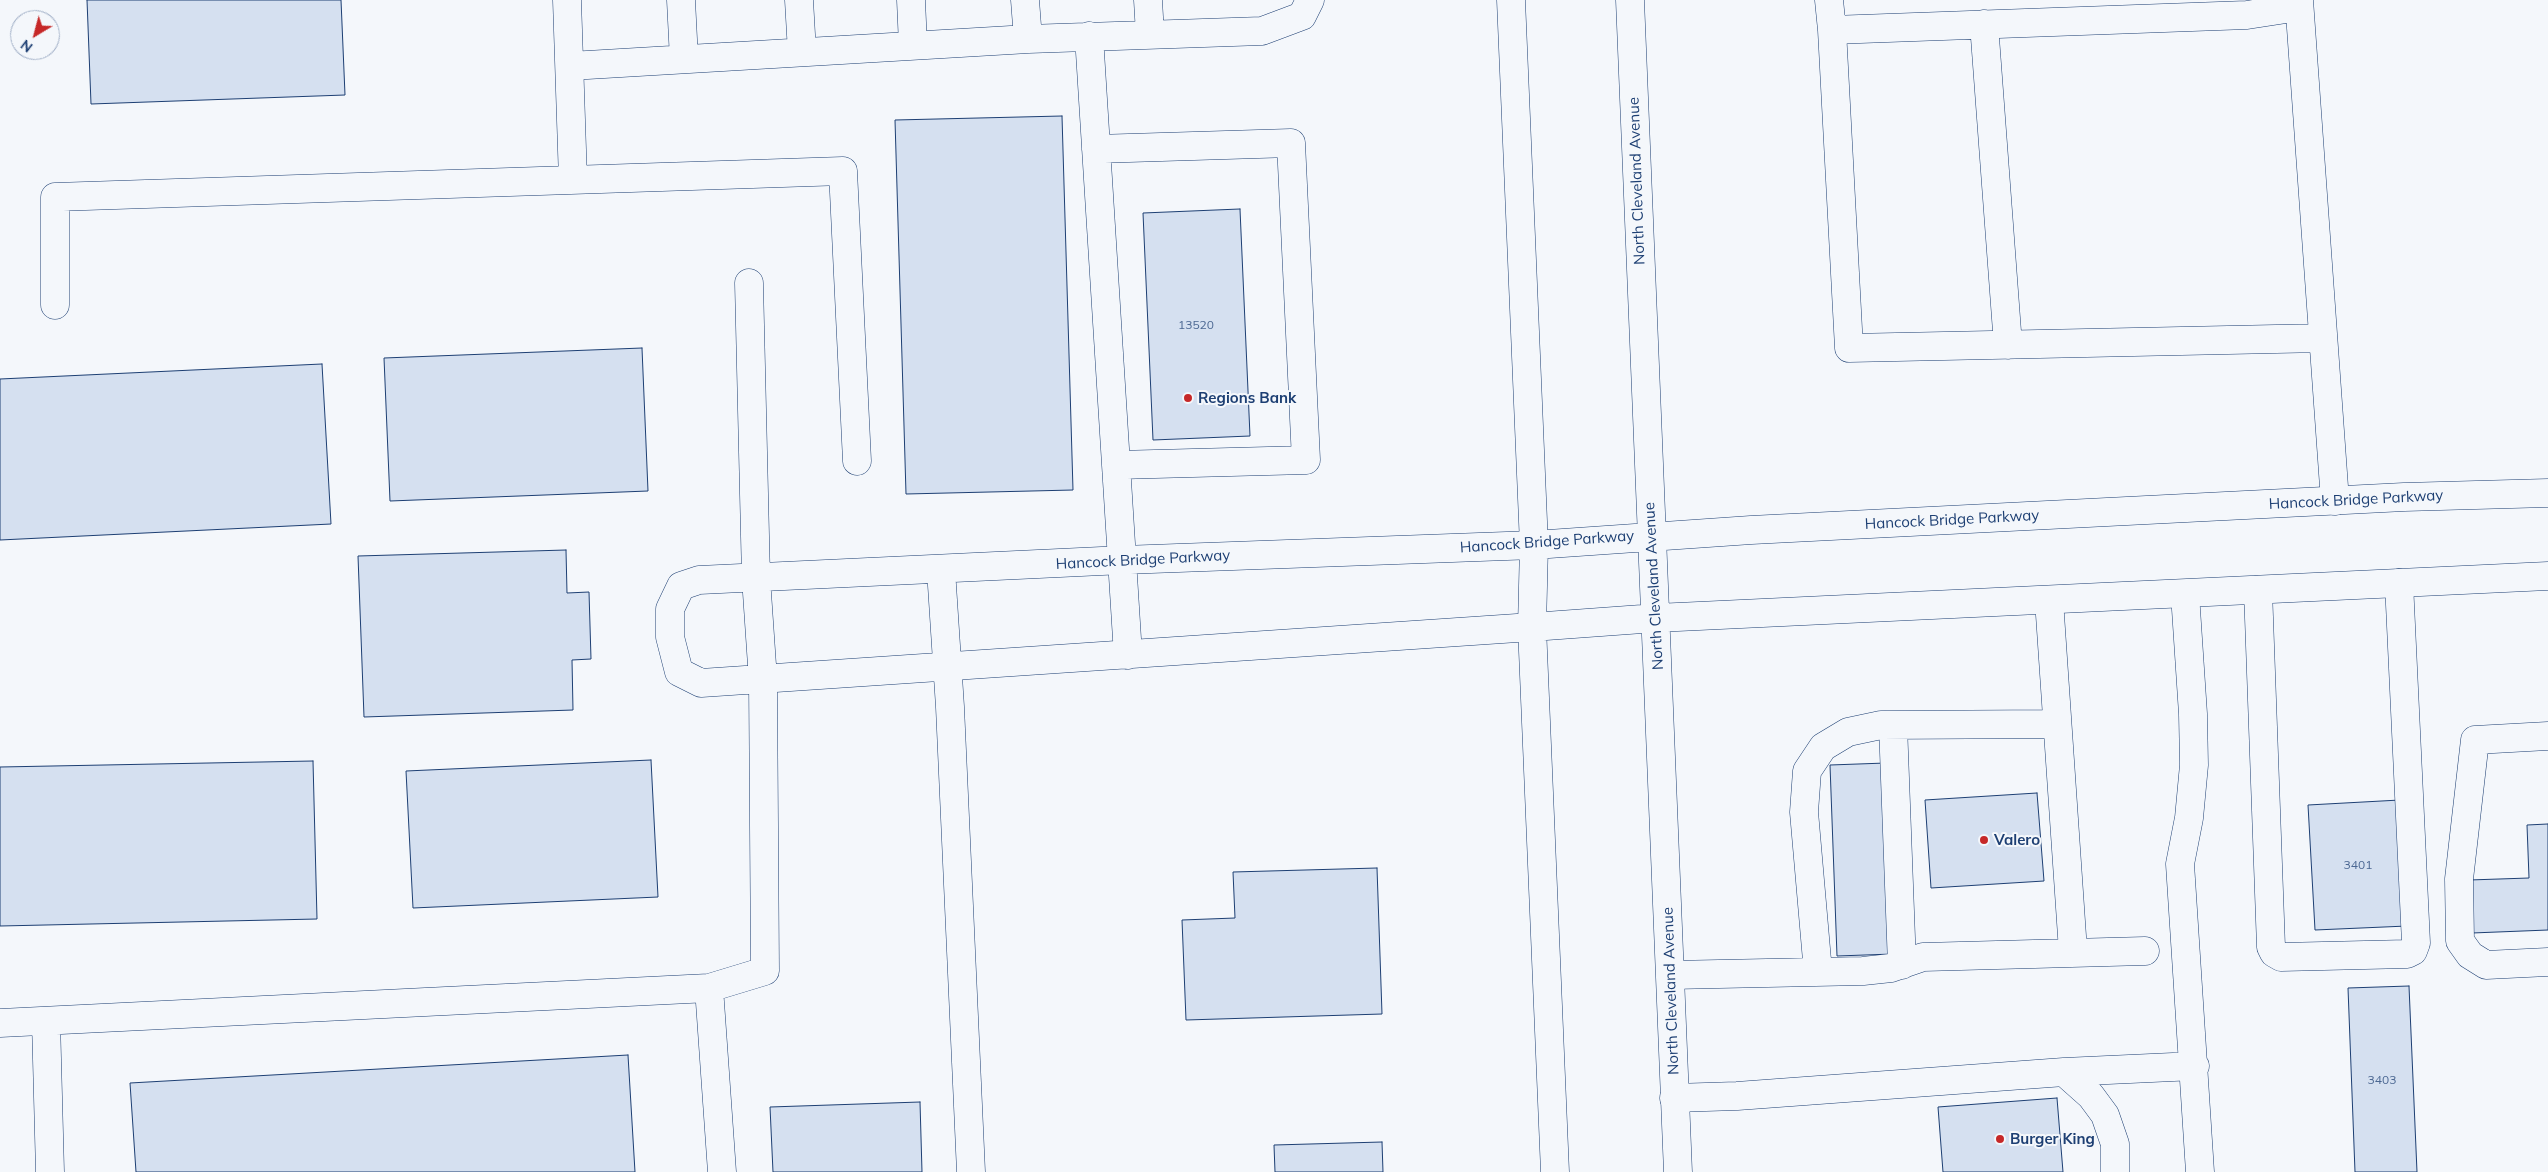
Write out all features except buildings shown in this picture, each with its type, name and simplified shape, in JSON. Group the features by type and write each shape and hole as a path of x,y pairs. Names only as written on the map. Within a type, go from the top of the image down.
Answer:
{"main road":[{"path":"567,0 573,180"},
{"path":"681,0 684,59"},
{"path":"799,0 802,52"},
{"path":"911,0 913,45"},
{"path":"1025,0 1028,39"},
{"path":"1148,0 1150,34"},
{"path":"570,66 1028,39 1262,31 1302,16 1310,0"},
{"path":"1511,0 1534,545 1532,627 1555,1172"},
{"name":"North Cleveland Avenue","path":"1630,0 1678,1172"},
{"path":"1829,0 1849,348 2323,338"},
{"path":"1832,30 2247,15 2299,4 2335,501"},
{"path":"1984,24 2008,345"},
{"path":"1088,36 1128,655"},
{"path":"1096,149 1291,143 1306,460 1116,465"},
{"path":"55,306 55,197 843,171 857,461"},
{"path":"0,1023 710,988 765,971 763,680 756,578 750,283"},
{"name":"Hancock Bridge Parkway","path":"763,680 701,683 679,672 670,637 670,609 681,586 699,580 1123,560 1534,545 1652,535 2335,501 2548,493"},
{"path":"941,570 971,1172"},
{"path":"763,680 1656,618 2548,576"},
{"path":"2258,590 2271,947 2274,954 2281,957 2407,954 2413,950 2416,943 2399,583"},
{"path":"2185,594 2193,714 2194,765 2180,864 2195,1066 2200,1172"},
{"path":"2049,600 2073,951"},
{"path":"1818,972 1804,812 1807,771 1823,747 1848,732 1881,725 2057,724"},
{"path":"1893,725 1902,965"},
{"path":"2548,736 2475,740 2459,879 2460,941 2470,955 2486,965 2548,962"},
{"path":"1671,975 1864,971 1902,965 1923,957 2073,951 2145,951"},
{"path":"710,988 722,1172"},
{"path":"46,1021 50,1172"},
{"path":"1674,1098 1737,1096 2064,1072 2195,1066"},
{"path":"2064,1072 2091,1096 2105,1115 2115,1144 2115,1172"}],"place":[{"name":"Regions Bank","path":"1188,398"},
{"name":"Valero","path":"1984,840"},
{"name":"Burger King","path":"2000,1139"}]}
